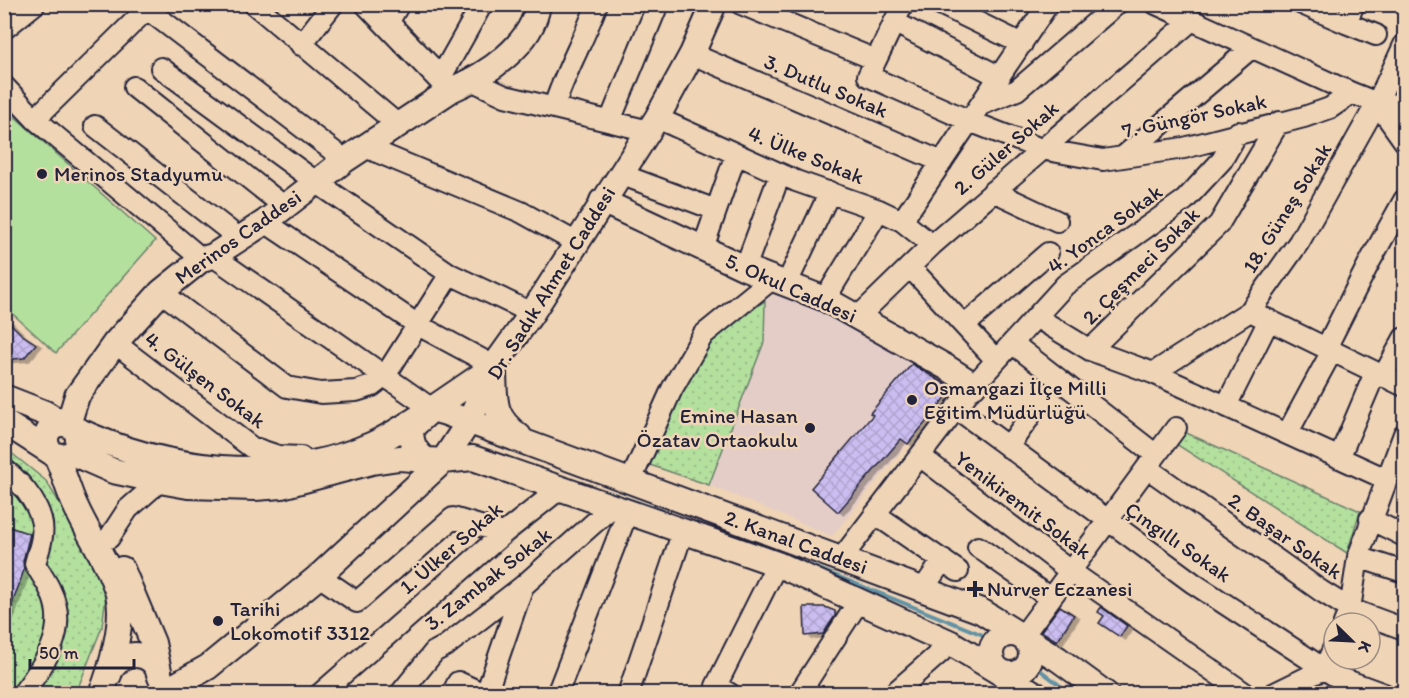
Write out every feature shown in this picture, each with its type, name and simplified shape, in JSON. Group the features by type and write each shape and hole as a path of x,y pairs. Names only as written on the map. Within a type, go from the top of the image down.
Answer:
{"main road":[{"path":"368,4 393,14 455,83"},
{"name":"Merinos Caddesi","path":"68,426 77,396 116,343 161,292 208,258 265,222 345,160 455,83 516,47 536,17 538,4"},
{"name":"Dr. Sadık Ahmet Caddesi","path":"159,686 208,667 319,576 434,460 470,420 494,366 532,313 653,124 692,54 714,4"},
{"name":"5. Okul Caddesi","path":"602,201 745,268 825,299 974,385"},
{"path":"4,397 45,412 68,426 147,456 251,459 310,464 373,444 432,409 494,366"},
{"path":"494,366 496,411 503,422 531,444"},
{"path":"432,409 411,428 411,440 416,452 434,460"},
{"name":"2. Kanal Caddesi","path":"432,409 470,420 981,611 1106,693"},
{"path":"4,422 62,454 75,507 95,541 118,596 118,624 107,688"},
{"path":"68,426 53,426 46,434 46,445 62,454 83,496 109,538 153,643 159,686"},
{"name":"2. Kanal Caddesi","path":"62,454 113,471 160,481 217,488 273,487 372,462 399,458 434,460 473,458 777,564 951,643 1002,672 1028,691"},
{"path":"1002,672 997,668 991,656 993,644 997,639 1009,633 1022,637"},
{"path":"107,688 116,662 131,654 148,658 159,686"}],"street":[{"path":"4,29 35,4"},
{"path":"254,4 397,124"},
{"path":"301,45 333,4"},
{"path":"455,83 482,4"},
{"path":"554,107 564,75 588,30 597,4"},
{"path":"610,121 658,4"},
{"path":"741,4 876,60 903,4"},
{"path":"940,4 1022,44"},
{"path":"902,221 972,122 1048,4"},
{"path":"983,104 1017,90 1117,4"},
{"path":"1156,4 1250,49 1400,115 1404,141"},
{"path":"1302,4 1350,14 1376,36"},
{"path":"35,119 149,7 345,160"},
{"name":"2. Güler Sokak","path":"858,317 932,245 1191,21"},
{"path":"894,22 1000,77"},
{"name":"18. Güneş Sokak","path":"1153,373 1250,311 1299,242 1377,103 1398,75 1404,45"},
{"path":"1123,157 1250,49"},
{"name":"3. Dutlu Sokak","path":"692,54 942,162"},
{"name":"7. Güngör Sokak","path":"876,60 868,76 972,122 1041,149 1103,160 1184,148 1238,132 1304,117 1330,108 1352,93"},
{"path":"162,68 316,182 450,274 532,313"},
{"name":"4. Ülke Sokak","path":"455,83 610,121 653,124 879,210 902,221 932,245"},
{"path":"4,86 35,119 208,258 432,409"},
{"path":"134,87 285,207"},
{"path":"192,134 214,107"},
{"name":"2. Çeşmeci Sokak","path":"1090,350 1219,224 1279,122"},
{"path":"95,126 240,239"},
{"name":"4. Yonca Sokak","path":"840,558 974,385 1065,285 1185,200 1222,160 1238,132"},
{"path":"365,147 521,212 577,243"},
{"path":"703,248 736,154"},
{"path":"620,174 716,210"},
{"path":"745,268 780,174"},
{"path":"993,191 1057,222"},
{"path":"631,480 672,389 703,335 779,281 830,192"},
{"path":"1287,434 1369,263 1404,200"},
{"path":"825,299 879,210"},
{"path":"265,222 418,325 494,366"},
{"path":"964,326 1048,253"},
{"path":"910,267 996,360"},
{"path":"161,292 287,387 321,393 356,391 372,386 385,376 450,274"},
{"path":"1250,311 1404,386"},
{"path":"1036,317 1090,350 1153,373 1386,479"},
{"path":"1226,406 1269,320"},
{"path":"1339,458 1379,375 1404,338"},
{"name":"4. Gülşen Sokak","path":"116,343 251,459"},
{"name":"2. Başar Sokak","path":"1012,343 1151,461 1321,591 1342,611"},
{"name":"Çıngıllı Sokak","path":"956,408 1193,583 1322,668"},
{"path":"1008,447 1029,418"},
{"path":"1022,637 1176,428"},
{"path":"1348,611 1358,557 1370,519 1404,434"},
{"name":"Yenikiremit Sokak","path":"920,456 1070,571 1246,693"},
{"path":"4,469 30,495 39,515 43,534 35,564 51,591 57,609 58,628 54,643 47,659 22,693"},
{"path":"109,538 128,509 160,481"},
{"name":"1. Ülker Sokak","path":"320,693 504,533 561,488"},
{"path":"557,693 620,509"},
{"name":"3. Zambak Sokak","path":"400,693 434,652 447,645 524,586 620,509"},
{"path":"875,514 950,566 923,589"},
{"path":"319,576 357,602 453,518 504,533"},
{"path":"1370,519 1404,536"},
{"path":"628,693 683,531"},
{"path":"978,547 1050,598"},
{"path":"1358,557 1404,572"},
{"path":"730,693 716,686 777,564"},
{"path":"452,693 459,682 485,693 524,586"},
{"path":"799,693 858,601"},
{"name":"2. Başar Sokak","path":"1382,624 1404,629"},
{"path":"892,693 951,643"},
{"path":"1273,693 1322,670"},
{"name":"Çıngıllı Sokak","path":"1329,671 1384,693"}],"shaded area":[{"name":"Emine Hasan Özatav Ortaokulu","path":"780,291 918,358 870,413 907,444 832,536 709,485 764,342 765,301"}],"green space":[{"name":"Merinos Stadyumu","path":"5,108 155,241 56,353 5,307"},
{"path":"765,301 764,342 709,485 647,464 679,393 709,340"},
{"path":"1182,431 1360,511 1347,553 1176,444"},
{"path":"4,447 46,481 88,549 106,595 102,627 76,693 5,693"}],"building":[{"path":"4,317 21,334 36,344 24,358 4,360"},
{"path":"912,364 953,389 908,444 901,439 838,512 811,488 873,415 870,413"},
{"path":"4,525 30,534 23,561 24,570 6,622"},
{"path":"1060,606 1074,615 1057,641 1041,631"},
{"path":"804,607 825,607 835,611 835,616 823,634 805,636"},
{"path":"1101,607 1127,626 1120,637 1099,623 1104,616 1098,612"}],"waterway":[{"path":"607,492 665,512"},
{"path":"787,556 983,635"},
{"path":"1040,670 1071,694"}],"place":[{"name":"Merinos Stadyumu","path":"42,174"},
{"name":"Osmangazi İlçe Milli Eğitim Müdürlüğü","path":"912,400"},
{"name":"Emine Hasan Özatav Ortaokulu","path":"810,428"},
{"name":"Nurver Eczanesi","path":"975,589"},
{"name":"Tarihi Lokomotif 3312","path":"218,621"}]}
